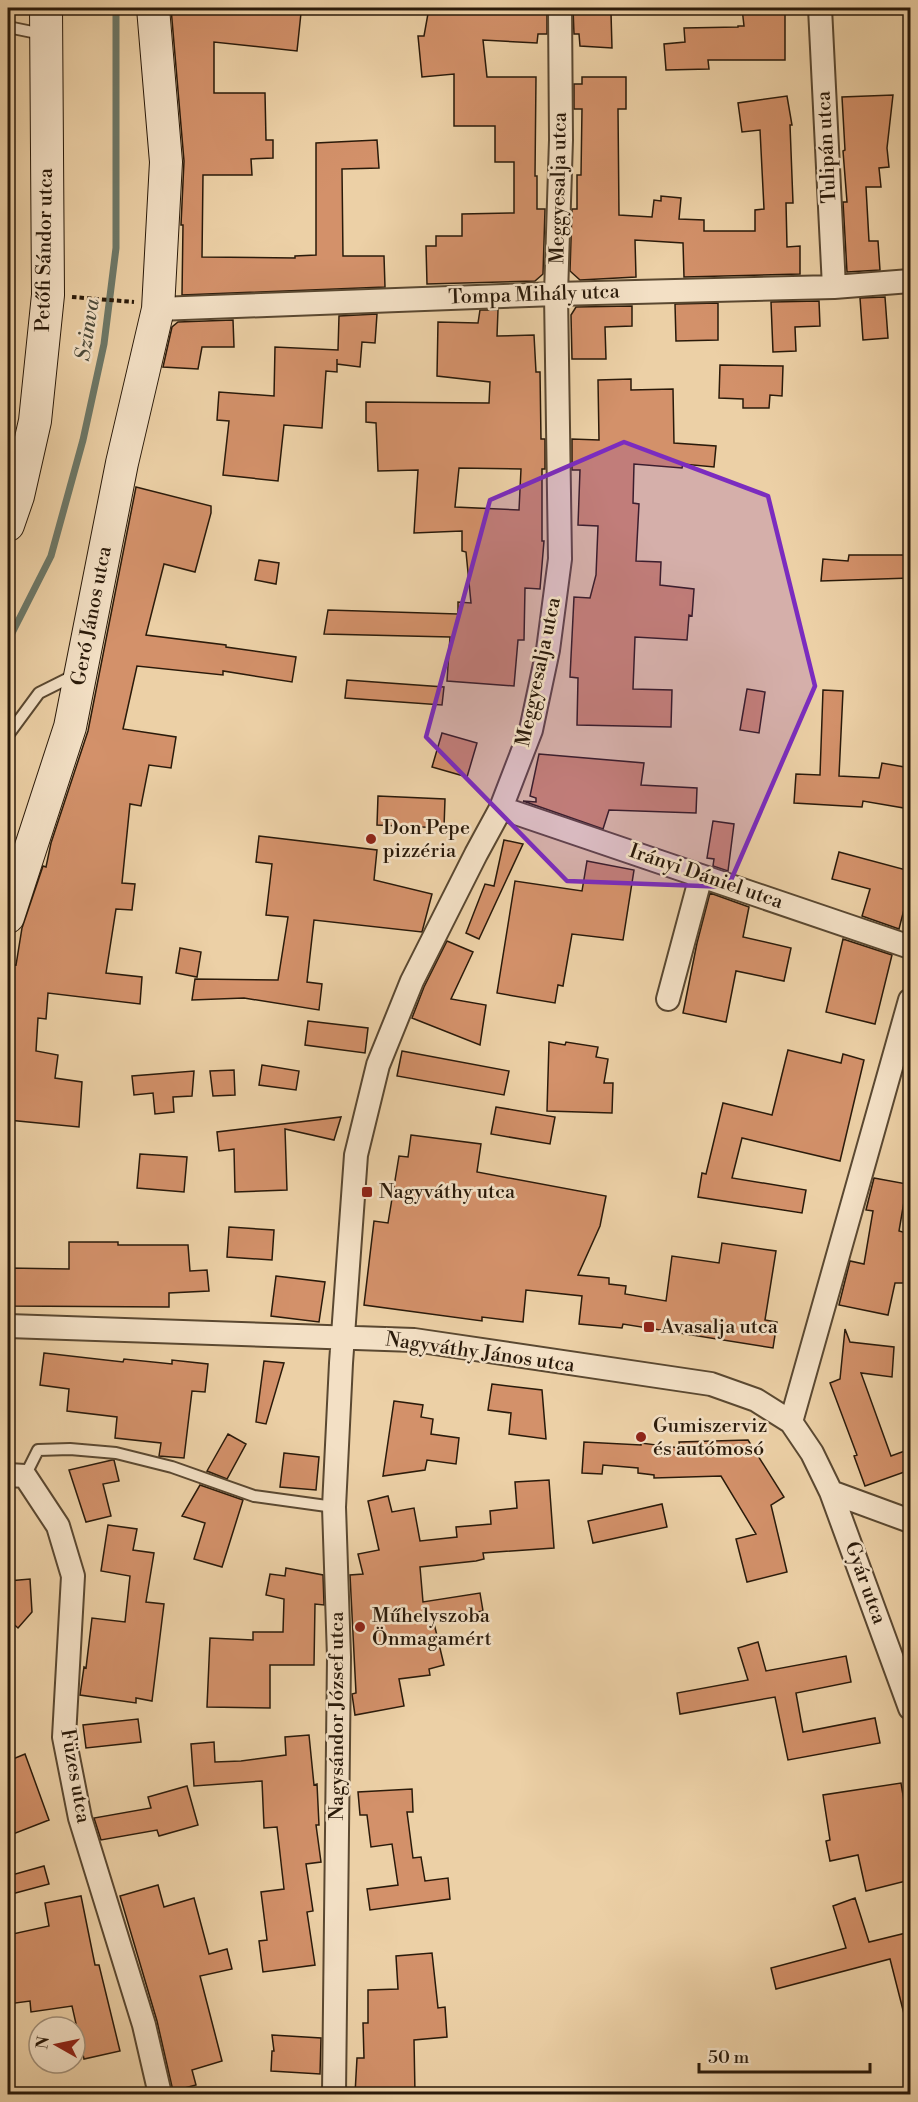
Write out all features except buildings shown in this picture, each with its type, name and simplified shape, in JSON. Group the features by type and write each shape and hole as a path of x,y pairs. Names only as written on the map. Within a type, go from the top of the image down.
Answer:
{"street":[{"path":"147,305 166,162 153,8"},
{"name":"Meggyesalja utca","path":"342,1338 356,1155 378,1065 412,981 501,808 531,730 548,650 560,559 556,294 561,140 560,8"},
{"name":"Tulipán utca","path":"820,8 834,287"},
{"name":"Petőfi Sándor utca","path":"8,525 18,496 35,422 48,295 46,21"},
{"name":"Tompa Mihály utca","path":"147,305 834,287 910,281"},
{"name":"Geró János utca","path":"8,917 70,727 122,463 147,305"},
{"name":"Irányi Dániel utca","path":"501,808 910,946"},
{"path":"668,999 701,876"},
{"path":"791,1422 901,1069 910,1000"},
{"name":"Nagyváthy János utca","path":"8,1326 414,1340 711,1384 756,1400 791,1422 812,1453 831,1491"},
{"name":"Nagysándor József utca","path":"334,2094 339,1657 334,1507 342,1338"},
{"name":"Füzes utca","path":"16,1475 58,1526 73,1576 64,1737 80,1818 144,2025 160,2094"},
{"path":"831,1491 910,1521"},
{"name":"Gyár utca","path":"831,1491 910,1708"}],"lane":[{"path":"8,27 46,21"},
{"path":"8,735 39,693 81,673"},
{"path":"16,1475 38,1450 70,1449 116,1453 172,1467 254,1496 334,1507"}],"path":[{"path":"48,295 147,305"}],"highlighted area":[{"path":"624,442 768,496 815,686 728,887 567,881 426,737 490,500"}],"waterway":[{"name":"Szinva","path":"8,641 51,556 83,440 104,344 116,248 116,8"}],"place":[{"name":"Don Pepe pizzéria","path":"371,839"},
{"name":"Nagyváthy utca","path":"367,1192"},
{"name":"Avasalja utca","path":"649,1327"},
{"name":"Gumiszerviz és autómosó","path":"641,1437"},
{"name":"Műhelyszoba Önmagamért","path":"360,1627"}]}
